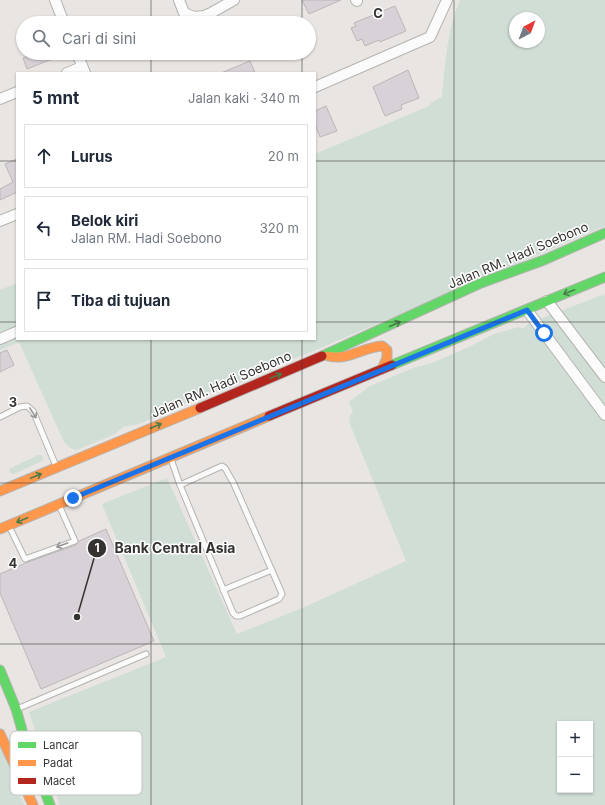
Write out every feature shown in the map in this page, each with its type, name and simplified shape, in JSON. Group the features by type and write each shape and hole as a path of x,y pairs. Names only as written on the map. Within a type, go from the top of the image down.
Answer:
{"main road":[{"name":"Jalan RM. Hadi Soebono","path":"2,489 325,355 481,284 544,260 605,233"},
{"path":"4,527 605,277"},
{"path":"325,355 331,358 345,357 382,346 387,350 388,355 382,369"},
{"path":"0,670 16,709 15,731"},
{"path":"0,734 10,739"},
{"path":"30,795 33,805"},
{"path":"44,795 50,805"}],"street":[{"path":"55,0 61,16"},
{"path":"179,0 184,13 192,16"},
{"path":"200,16 211,14 234,0"},
{"path":"316,87 430,37 447,0"},
{"path":"73,72 84,70 80,60"},
{"path":"0,99 16,92"},
{"path":"0,222 16,214"},
{"path":"547,302 605,377"},
{"path":"527,310 605,415"},
{"path":"0,339 16,332"}],"lane":[{"path":"0,417 20,407 27,406 33,411 57,467"},
{"path":"170,457 180,485 233,613 236,616 240,616 282,597 272,570 226,468 222,466 180,485"},
{"path":"4,527 25,559 75,541 59,504"},
{"path":"223,590 272,570"},
{"path":"16,709 146,654"}],"shaded area":[{"path":"460,0 605,0 605,226 311,352 266,369 229,388 215,390 194,398 176,409 139,424 123,427 115,434 77,450 70,448 64,442 19,342 0,350 0,290 16,283 16,340 316,340 316,154 429,106 431,103 442,97 449,35"},
{"path":"605,294 605,805 60,805 57,795 142,795 142,731 35,731 29,712 166,657 102,504 167,478 237,634 300,609 406,561 350,424 349,418 353,411 349,402 370,386 413,368 432,363 494,334 519,327 523,329 529,323"},
{"path":"41,455 43,458 42,461 14,474 9,470 11,468"},
{"path":"0,742 10,768 10,795 20,795 25,805 0,805"}],"building":[{"path":"302,0 341,0 309,14"},
{"path":"395,6 406,31 380,42 379,40 365,46 362,39 357,41 351,28 356,26 354,23"},
{"path":"24,60 50,60 27,69"},
{"path":"250,61 255,72 223,72"},
{"path":"408,70 419,98 401,105 402,109 385,116 373,87"},
{"path":"326,106 337,131 320,137 316,127 316,111"},
{"path":"16,159 16,192 0,200 0,189 13,182 5,164"},
{"path":"7,350 14,365 0,372 0,353"},
{"path":"106,529 154,641 41,689 0,593 0,574 28,562 76,545 79,541"}],"traffic: fast":[{"path":"322,356 481,283 544,260 605,233"},
{"path":"392,365 605,277"},
{"path":"0,670 16,709 22,731"},
{"path":"46,795 50,805"}],"traffic: slow":[{"path":"328,356 342,357 382,346 387,350 387,358 382,369"},
{"path":"0,491 200,408"},
{"path":"0,529 269,416"},
{"path":"0,734 10,756"},
{"path":"28,795 33,805"}],"traffic: jam":[{"path":"200,408 322,356"},
{"path":"269,416 392,365"}],"place":[{"name":"Bank Central Asia","path":"77,617"}],"route":[{"path":"73,498 527,310 544,333"}]}
